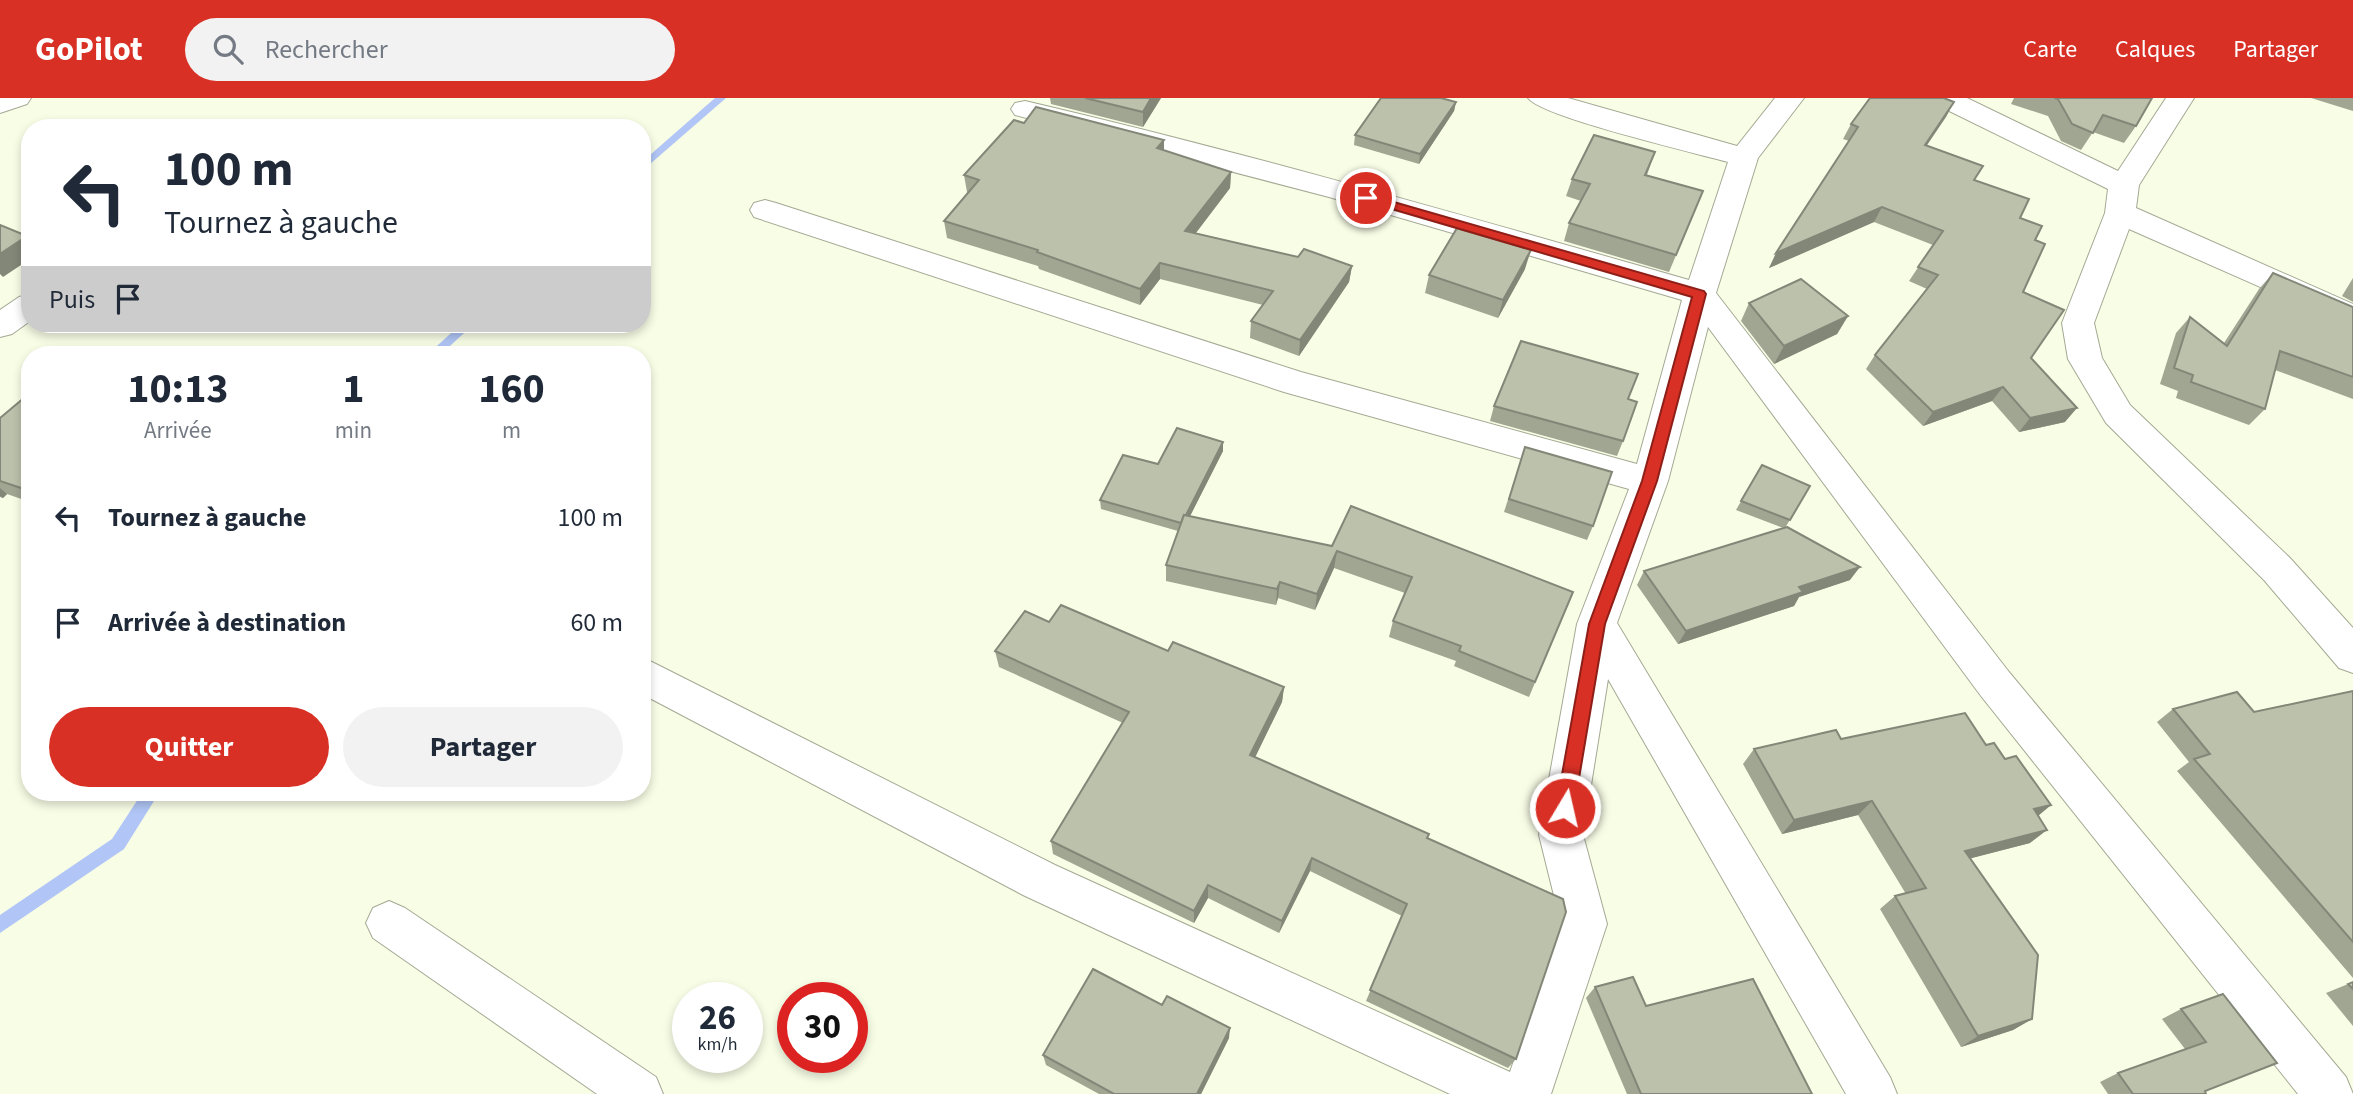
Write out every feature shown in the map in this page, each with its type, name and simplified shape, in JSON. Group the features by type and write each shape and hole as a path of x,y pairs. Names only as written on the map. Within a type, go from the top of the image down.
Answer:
{"street":[{"path":"0,105 17,98"},
{"path":"1542,98 1575,110 1744,157"},
{"path":"1527,1094 1584,924 1561,835 1597,624 1650,481 1700,294 1744,157 1790,98"},
{"path":"1945,98 2122,199 2353,317"},
{"path":"2180,98 2122,199 2078,323 2085,359 2118,414 2277,569 2353,656"},
{"path":"1025,109 1150,139 1327,187 1700,294 1995,684 2329,1094"},
{"path":"765,210 1296,383 1650,481"},
{"path":"0,326 21,311"},
{"path":"1597,624 1873,1094"},
{"path":"651,679 1039,880 1504,1094"},
{"path":"389,923 639,1094"}],"building":[{"path":"1085,98 1151,98 1143,112"},
{"path":"1381,98 1441,98 1456,102 1420,154 1355,135"},
{"path":"1870,98 1944,98 1954,102 1925,145 1983,166 1974,180 2029,199 2020,218 2042,226 2035,240 2045,244 2023,292 2064,310 2031,358 2077,408 2030,418 2003,387 1933,412 1875,355 1938,275 1918,267 1943,231 1882,207 1776,253 1858,127 1851,124"},
{"path":"2054,98 2152,98 2136,126 2103,115 2093,133 2072,124 2058,99"},
{"path":"1036,107 1164,140 1157,148 1231,172 1185,231 1298,257 1304,249 1352,266 1300,340 1251,321 1273,291 1160,263 1140,289 1037,252 1038,250 944,221 979,180 964,175 1014,120 1024,123"},
{"path":"1594,135 1655,152 1645,175 1703,191 1676,255 1569,223 1590,184 1572,179"},
{"path":"0,225 21,234 21,240 0,254"},
{"path":"1457,228 1531,250 1503,300 1429,275"},
{"path":"2273,273 2353,307 2353,377 2280,351 2265,409 2191,382 2193,375 2174,368 2190,317 2227,346"},
{"path":"1801,279 1848,316 1784,346 1749,303"},
{"path":"1521,341 1638,374 1628,399 1637,402 1623,441 1494,406"},
{"path":"21,400 21,488 0,481 0,418"},
{"path":"1177,428 1223,442 1181,523 1100,500 1123,455 1158,464"},
{"path":"1525,447 1612,472 1593,526 1509,499"},
{"path":"1762,465 1810,486 1790,520 1741,501"},
{"path":"1351,506 1573,592 1535,682 1459,651 1461,646 1393,621 1412,577 1337,551 1317,594 1280,582 1277,589 1166,565 1184,515 1332,546"},
{"path":"1787,527 1860,567 1799,587 1803,592 1686,631 1644,571"},
{"path":"1061,605 1168,651 1173,642 1284,687 1250,755 1429,834 1427,838 1563,899 1566,912 1516,1059 1370,990 1407,904 1312,858 1282,921 1208,885 1194,911 1051,841 1129,712 995,651 1025,611 1049,622"},
{"path":"2353,691 2353,942 2194,759 2210,754 2173,709 2237,692 2254,712"},
{"path":"1965,713 1986,745 1994,743 2005,759 2016,756 2051,805 2034,809 2047,830 1965,851 2038,955 2032,1019 1978,1036 1895,896 1926,888 1872,801 1794,820 1754,749 1836,730 1841,739"},
{"path":"1093,969 1162,1005 1167,996 1230,1028 1197,1094 1114,1094 1043,1055"},
{"path":"1633,977 1646,1006 1753,979 1812,1094 1641,1094 1595,987"},
{"path":"2223,994 2277,1063 2205,1091 2206,1094 2133,1094 2118,1073 2206,1042 2181,1009"}],"waterway":[{"path":"651,160 721,98"},
{"path":"443,346 458,333"},
{"path":"0,925 118,844 146,801"}],"route":[{"path":"1366,198 1700,294 1650,481 1597,624 1565,808"}]}
